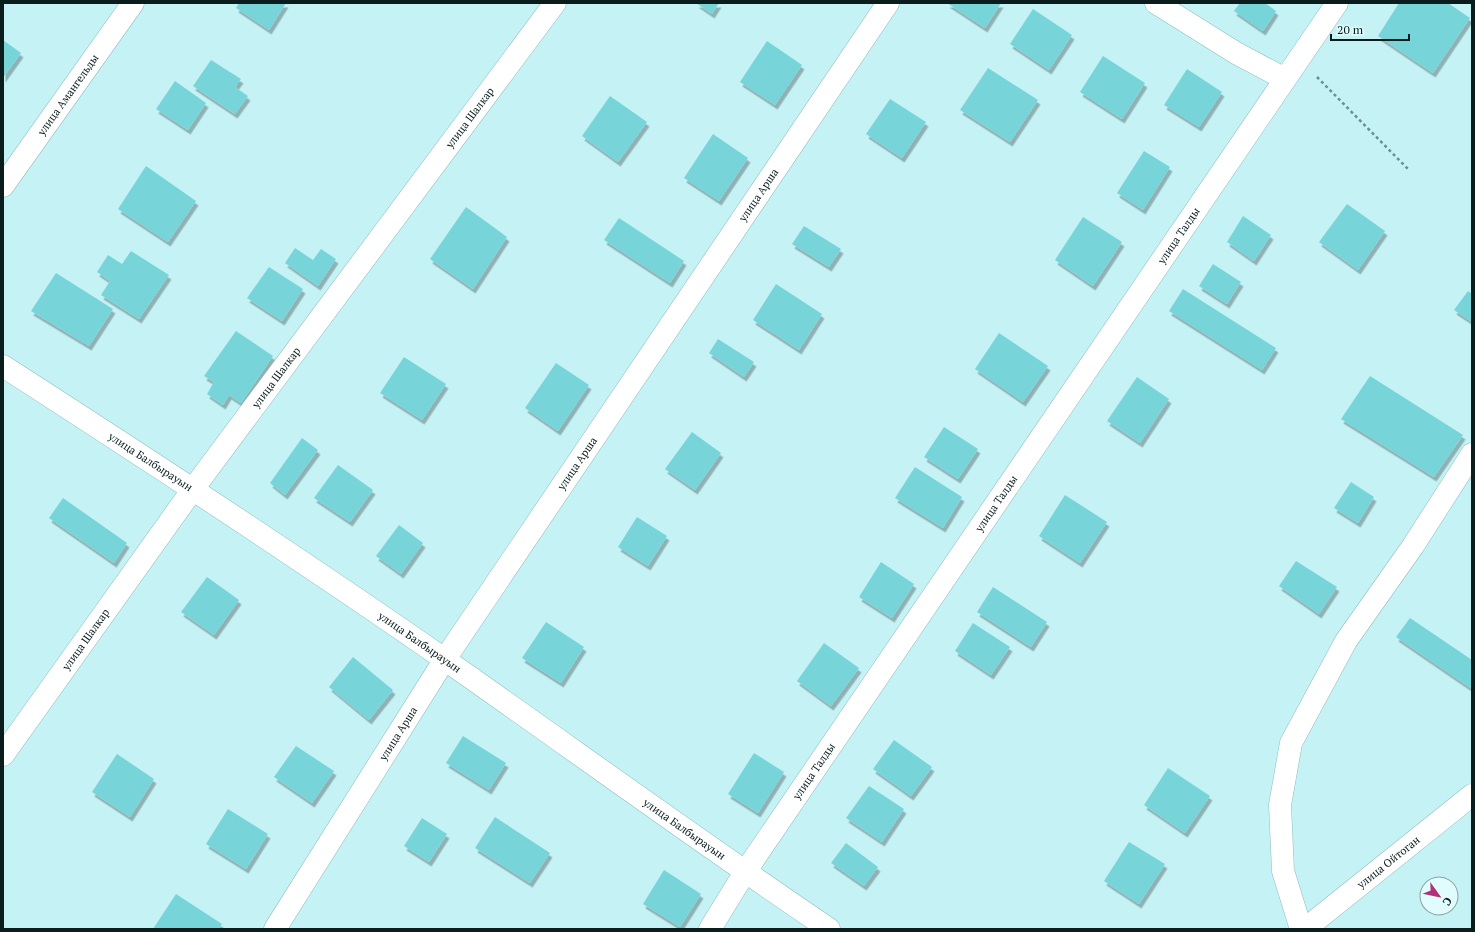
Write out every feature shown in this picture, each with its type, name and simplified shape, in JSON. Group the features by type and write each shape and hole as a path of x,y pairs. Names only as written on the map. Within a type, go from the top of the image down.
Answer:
{"street":[{"name":"улица Амангельды","path":"3,186 133,3"},
{"name":"улица Шалкар","path":"3,755 194,489 555,3"},
{"name":"улица Арша","path":"275,929 445,659 888,3"},
{"path":"1156,3 1236,53 1285,79"},
{"name":"улица Талды","path":"710,929 746,872 1337,3"},
{"name":"улица Балбырауын","path":"3,366 194,489 445,659 829,929"},
{"path":"1301,929 1283,871 1280,805 1291,743 1346,641 1413,546 1472,454"},
{"name":"улица Ойтоган","path":"1305,929 1472,795"}],"path":[{"path":"1299,60 1408,169"}],"building":[{"path":"239,3 286,3 269,30 236,8"},
{"path":"696,3 719,3 712,14"},
{"path":"947,3 1001,3 985,28"},
{"path":"1240,3 1265,3 1276,11 1263,31 1234,11"},
{"path":"1399,3 1448,3 1470,18 1433,73 1378,36"},
{"path":"1033,9 1072,35 1049,70 1010,44"},
{"path":"3,40 21,53 3,78"},
{"path":"767,41 802,65 775,105 740,82"},
{"path":"1103,56 1145,83 1122,119 1080,92"},
{"path":"211,60 241,79 235,87 248,96 235,114 193,86"},
{"path":"988,68 1038,100 1010,142 960,110"},
{"path":"1187,69 1222,92 1199,127 1164,105"},
{"path":"175,81 206,103 188,130 156,109"},
{"path":"610,96 647,122 618,162 582,136"},
{"path":"890,99 926,122 902,158 866,134"},
{"path":"713,134 748,158 719,201 684,178"},
{"path":"1144,151 1170,167 1143,210 1117,193"},
{"path":"146,166 196,201 168,242 118,209"},
{"path":"1347,204 1385,231 1358,270 1319,242"},
{"path":"466,207 507,237 473,289 430,259"},
{"path":"1243,216 1271,235 1254,261 1227,242"},
{"path":"1083,217 1122,242 1093,286 1055,260"},
{"path":"619,218 684,261 670,283 604,240"},
{"path":"804,226 841,249 829,267 792,244"},
{"path":"295,248 313,260 321,249 336,259 318,286 285,263"},
{"path":"131,251 169,275 139,319 101,295 110,281 97,272 108,255 122,264"},
{"path":"1213,264 1241,282 1227,304 1199,286"},
{"path":"269,267 303,289 282,321 247,298"},
{"path":"56,273 113,309 89,346 31,311"},
{"path":"776,284 822,314 799,350 753,320"},
{"path":"1183,289 1276,348 1262,370 1169,311"},
{"path":"1468,291 1472,294 1472,322 1454,310"},
{"path":"236,331 273,356 241,403 229,395 223,405 207,394 214,382 204,376"},
{"path":"999,333 1048,366 1023,402 975,369"},
{"path":"718,339 754,362 744,377 709,353"},
{"path":"404,357 446,384 422,420 380,393"},
{"path":"556,363 589,385 558,431 525,408"},
{"path":"1370,376 1463,435 1434,477 1341,419"},
{"path":"1137,377 1169,399 1140,443 1107,421"},
{"path":"944,427 978,449 958,479 924,457"},
{"path":"692,432 721,453 695,490 665,469"},
{"path":"302,438 318,450 285,495 270,483"},
{"path":"338,465 373,490 350,522 314,498"},
{"path":"915,467 962,497 943,528 895,498"},
{"path":"1351,482 1374,497 1358,523 1334,508"},
{"path":"1065,495 1107,522 1080,563 1039,536"},
{"path":"63,498 127,543 114,563 49,518"},
{"path":"637,517 667,536 648,566 618,547"},
{"path":"399,525 423,543 401,574 376,556"},
{"path":"1296,561 1337,587 1319,614 1279,586"},
{"path":"881,562 914,584 892,618 859,597"},
{"path":"207,577 239,600 214,635 181,612"},
{"path":"993,587 1047,622 1031,647 977,612"},
{"path":"1410,618 1472,660 1472,689 1396,637"},
{"path":"546,622 584,647 561,683 522,658"},
{"path":"973,623 1010,647 991,675 955,651"},
{"path":"824,643 859,668 831,706 797,681"},
{"path":"353,657 393,690 369,720 329,687"},
{"path":"463,736 506,763 489,790 446,763"},
{"path":"894,740 932,767 911,796 873,769"},
{"path":"296,746 334,771 312,803 274,777"},
{"path":"754,753 784,772 758,813 728,794"},
{"path":"117,754 154,779 130,817 92,792"},
{"path":"1168,768 1210,796 1185,833 1144,805"},
{"path":"869,786 904,809 882,842 846,818"},
{"path":"228,809 268,834 246,869 206,844"},
{"path":"495,817 550,853 530,883 475,848"},
{"path":"422,818 447,834 429,862 404,846"},
{"path":"1129,842 1165,864 1139,904 1104,881"},
{"path":"846,843 878,867 864,886 831,863"},
{"path":"664,870 701,894 680,927 643,904"},
{"path":"176,894 222,924 218,929 153,929"}]}
